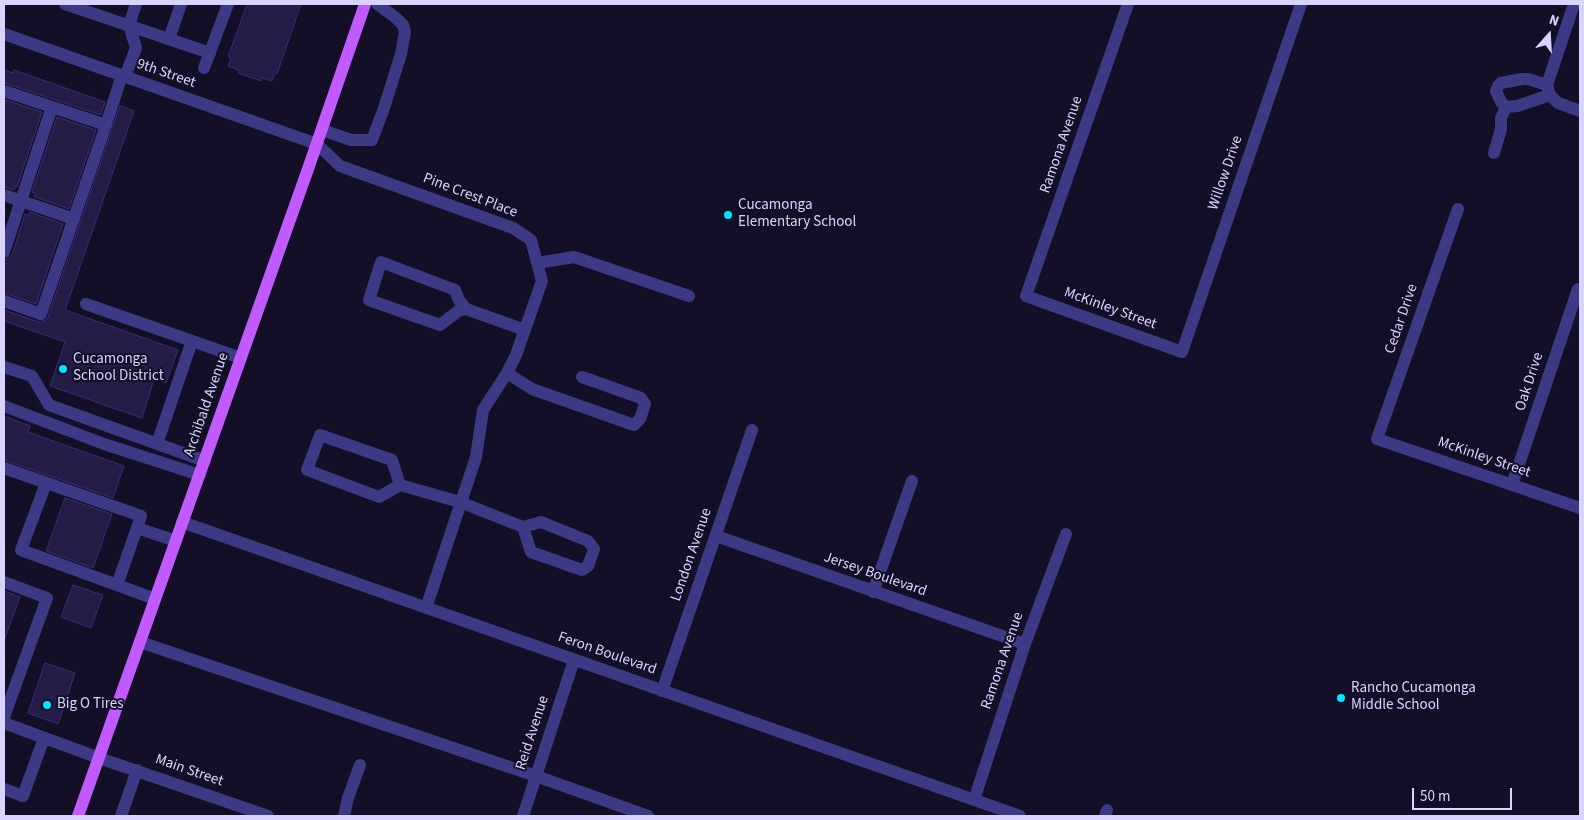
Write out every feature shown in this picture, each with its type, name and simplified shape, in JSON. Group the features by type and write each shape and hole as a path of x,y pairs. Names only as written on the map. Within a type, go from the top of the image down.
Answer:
{"main road":[{"name":"Archibald Avenue","path":"78,816 200,476 365,4"}],"street":[{"path":"65,4 210,54"},
{"path":"4,301 41,314 106,125 136,48 129,25 136,4"},
{"path":"169,39 181,4"},
{"path":"204,68 228,4"},
{"path":"322,130 351,140 372,140 401,54 405,32 403,25 377,4"},
{"name":"Ramona Avenue","path":"1026,296 1128,4"},
{"name":"Willow Drive","path":"1182,352 1302,4"},
{"path":"1574,4 1549,90 1518,106 1506,106 1501,102 1496,91 1501,83 1528,79 1549,90 1558,103 1580,111"},
{"name":"9th Street","path":"4,34 317,144"},
{"path":"4,91 106,125"},
{"path":"1494,153 1502,129 1501,118 1506,106"},
{"path":"4,252 52,107"},
{"name":"Pine Crest Place","path":"317,144 340,166 512,228 531,240 542,281 516,355 507,373 483,410 476,458 426,608"},
{"path":"4,195 74,219"},
{"name":"Cedar Drive","path":"1377,439 1458,210"},
{"path":"537,263 574,257 689,296"},
{"path":"466,309 458,311 440,325 369,300 381,262 455,290 459,300 466,309 525,330"},
{"name":"Oak Drive","path":"1512,485 1578,289"},
{"name":"McKinley Street","path":"1026,296 1182,352"},
{"path":"86,304 241,358"},
{"path":"157,444 192,341"},
{"path":"4,367 32,376 48,405 205,461"},
{"path":"507,373 532,388 634,425 640,419 645,404 641,398 582,377"},
{"path":"4,406 104,444 200,476"},
{"name":"London Avenue","path":"662,691 752,430"},
{"path":"400,485 392,460 320,435 307,470 379,497 400,485 460,502 523,527 541,522 588,540 594,549 588,566 582,570 531,552 523,527"},
{"name":"McKinley Street","path":"1377,439 1580,508"},
{"path":"4,468 141,516 117,585"},
{"path":"873,592 912,481"},
{"path":"46,483 21,550 155,599"},
{"name":"Feron Boulevard","path":"182,522 1020,816"},
{"path":"137,528 176,541"},
{"name":"Ramona Avenue","path":"974,800 1025,644 1066,534"},
{"name":"Jersey Boulevard","path":"716,536 1025,644"},
{"path":"4,582 47,598 4,718"},
{"path":"140,642 536,776 648,816"},
{"name":"Reid Avenue","path":"523,816 574,660"},
{"name":"Main Street","path":"4,723 267,816"},
{"path":"4,789 23,796 44,738"},
{"path":"344,816 348,798 360,765"},
{"path":"121,816 137,770"}],"building":[{"path":"247,4 301,4 277,74 275,73 272,81 262,78 261,81 238,73 239,70 228,66 231,58 228,57"},
{"path":"4,70 13,73 14,70 105,102 101,115 4,83"},
{"path":"6,100 42,112 17,187 14,190 4,187 4,108"},
{"path":"120,106 134,111 65,310 178,350 166,383 154,379 142,418 50,386 65,342 4,321 4,310 39,322 46,320 48,317"},
{"path":"57,117 96,130 69,209 35,197 35,193 32,192"},
{"path":"30,212 63,224 36,304 4,293 4,260 12,255 25,214 29,215"},
{"path":"4,416 30,426 28,432 124,466 113,498 4,460"},
{"path":"65,498 112,514 93,568 46,551"},
{"path":"73,585 103,595 91,628 61,617"},
{"path":"4,591 20,597 5,638 4,638"},
{"path":"45,663 75,673 58,724 28,713"}],"place":[{"name":"Cucamonga Elementary School","path":"728,215"},
{"name":"Cucamonga School District","path":"63,369"},
{"name":"Rancho Cucamonga Middle School","path":"1341,698"},
{"name":"Big O Tires","path":"47,705"}]}
